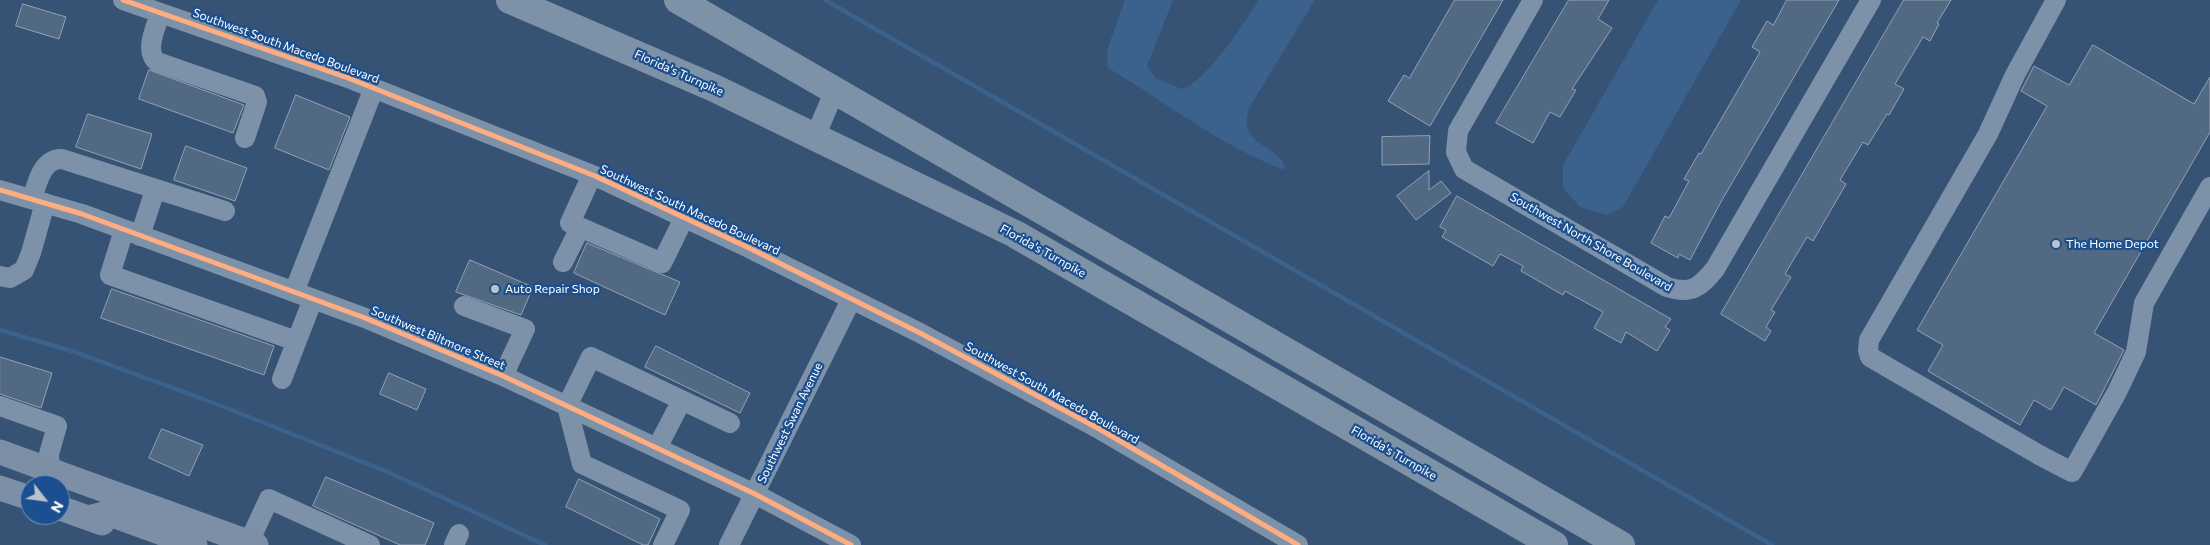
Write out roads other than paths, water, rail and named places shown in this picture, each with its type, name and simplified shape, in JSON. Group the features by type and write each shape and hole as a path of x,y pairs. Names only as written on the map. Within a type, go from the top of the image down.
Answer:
{"highway":[{"name":"Florida's Turnpike","path":"510,0 714,88 1015,234 1554,545"},
{"path":"678,0 1621,545"}],"main road":[{"path":"0,452 251,544"},
{"path":"0,463 35,474 50,469"},
{"path":"0,488 20,495"},
{"path":"70,512 160,545"},
{"path":"88,518 106,513 195,545"}],"street":[{"name":"Southwest South Macedo Boulevard","path":"123,0 374,88 592,175 920,333 1101,430 1298,545"},
{"name":"Southwest North Shore Boulevard","path":"1533,0 1458,131 1456,152 1464,169 1668,288 1681,292 1701,286 1715,269 1871,0"},
{"path":"2056,0 2015,75 1988,134 1869,340 1868,350 1870,357 2072,472 2117,392 2136,352 2144,304 2210,187"},
{"path":"160,13 150,49 152,58 157,62 255,96 257,102 245,138"},
{"path":"282,379 296,341 303,295 374,88"},
{"path":"814,137 835,90"},
{"path":"0,276 10,278 24,270 47,164 55,159 62,159 225,211"},
{"path":"592,175 570,223 580,228 662,264 684,218"},
{"name":"Southwest Biltmore Street","path":"0,190 132,233 365,318 503,376 754,494 851,545"},
{"path":"155,190 110,275 296,341"},
{"path":"563,262 580,228"},
{"name":"Southwest Swan Avenue","path":"729,545 851,300"},
{"path":"464,306 525,330 503,376"},
{"path":"663,545 680,510 582,464 567,406 591,357 730,423"},
{"path":"657,448 682,400"},
{"path":"0,406 58,426 49,454 50,469"},
{"path":"251,544 269,499 370,545"}],"water":[{"path":"1125,0 1173,0 1147,66 1156,78 1182,89 1202,76 1213,64 1235,36 1259,0 1315,0 1249,108 1247,116 1249,131 1253,137 1281,160 1285,167 1284,170 1260,160 1215,136 1108,68 1107,50"},
{"path":"1658,0 1741,0 1623,207 1607,215 1580,207 1563,188 1563,165"}],"waterway":[{"path":"825,0 1772,545"},
{"path":"0,330 75,352 219,405 390,473 545,545"}],"place":[{"name":"The Home Depot","path":"2056,244"},
{"name":"Auto Repair Shop","path":"495,289"}]}
